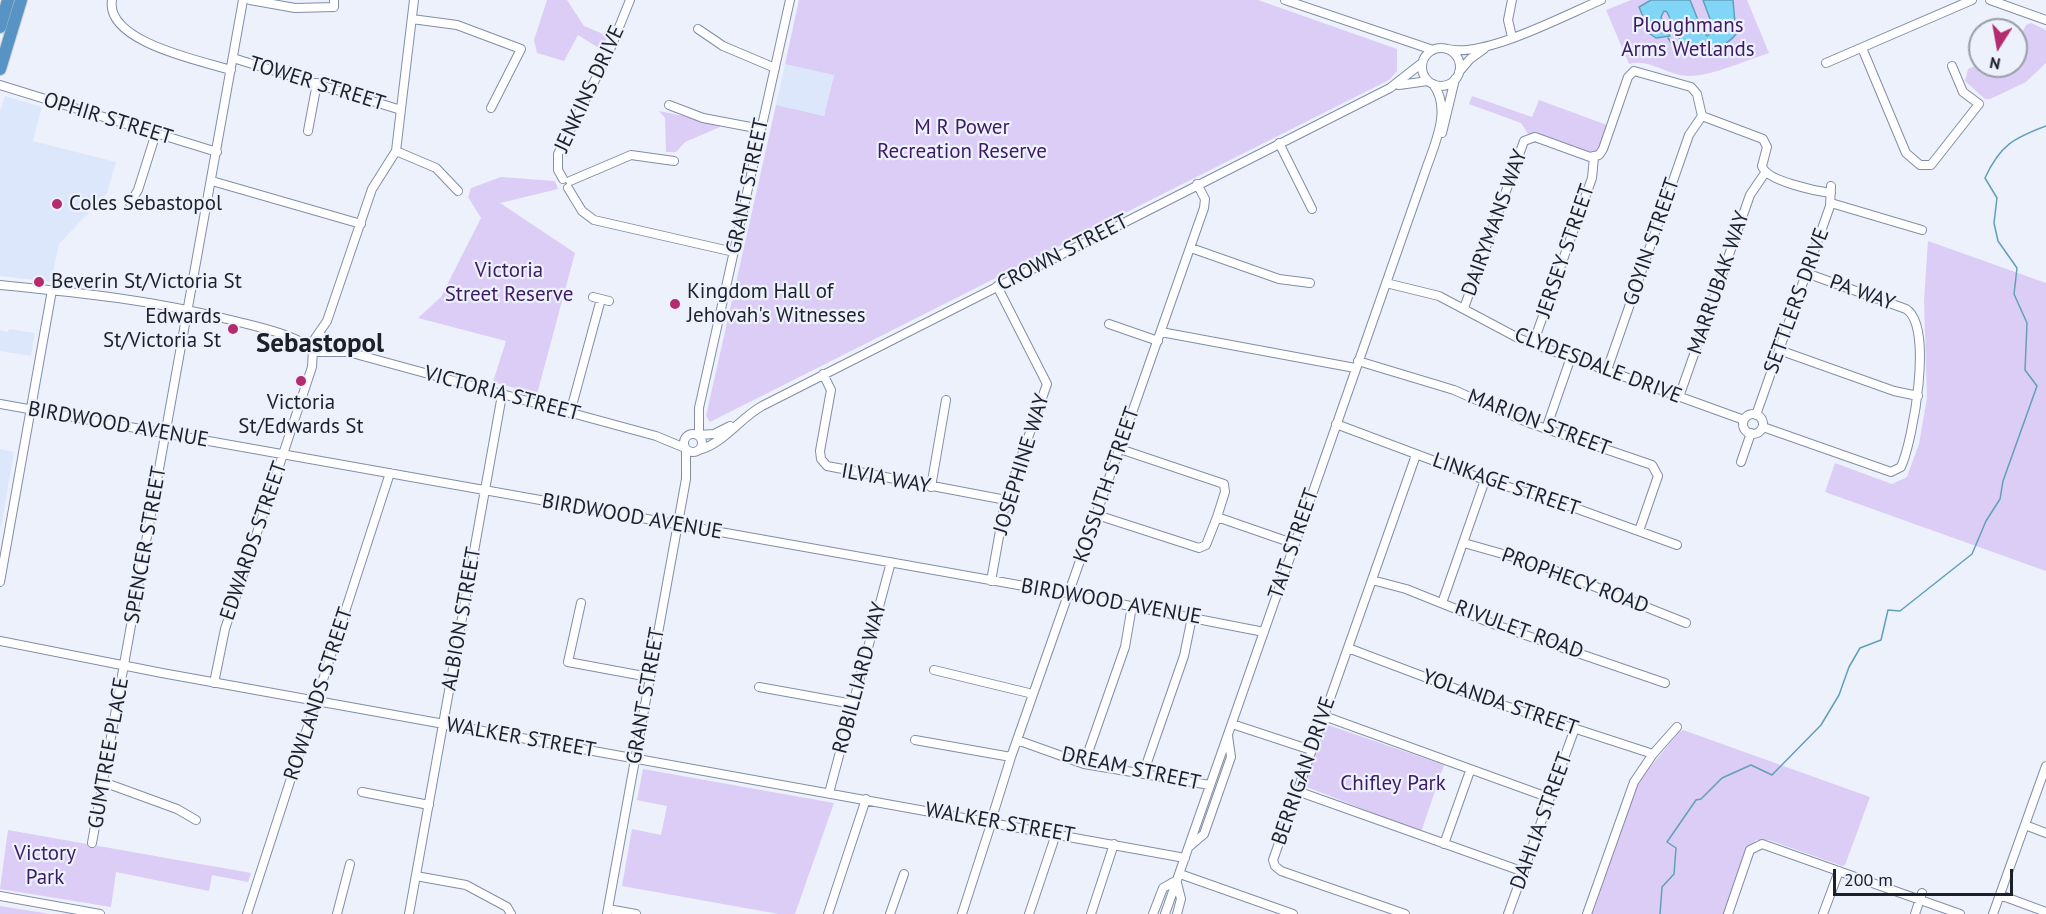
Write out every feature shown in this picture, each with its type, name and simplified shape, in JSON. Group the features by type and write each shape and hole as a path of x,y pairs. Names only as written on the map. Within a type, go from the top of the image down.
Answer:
{"highway":[{"path":"0,27 8,0"},
{"path":"0,69 21,0"}],"street":[{"path":"112,0 112,10 116,19 141,40 231,70"},
{"name":"SPENCER STREET","path":"125,664 243,0"},
{"path":"250,0 306,8 334,7 334,0"},
{"path":"312,348 315,337 327,321 373,186 396,151 414,0"},
{"name":"JENKINS DRIVE","path":"630,0 609,51 558,154 558,170 582,211 594,220 734,252"},
{"name":"GRANT STREET","path":"608,912 686,479 687,436 699,408 790,0"},
{"path":"1285,0 1433,50 1462,51 1490,46 1601,0"},
{"path":"1826,63 1972,0"},
{"path":"1990,0 2046,20"},
{"path":"1508,39 1503,20 1511,2"},
{"path":"412,19 456,25 521,50 491,108"},
{"path":"698,29 720,44 775,68"},
{"path":"1387,36 1408,47 1423,62"},
{"path":"1433,50 1423,62 1423,73 1431,82 1444,86 1458,75 1473,57 1490,46"},
{"path":"1862,48 1906,153 1920,165 1931,165 1979,104 1963,92 1952,66"},
{"path":"1447,49 1457,56 1458,75"},
{"name":"TOWER STREET","path":"233,58 401,110"},
{"name":"CROWN STREET","path":"1390,88 1423,62"},
{"path":"1594,157 1603,151 1627,78 1634,71 1691,87 1697,94 1702,116 1763,139 1767,146 1762,164 1765,172"},
{"name":"TAIT STREET","path":"1424,175 1448,119 1450,92 1458,75"},
{"name":"CROWN STREET","path":"687,436 714,434 823,374 1390,88 1415,81 1431,82"},
{"name":"TAIT STREET","path":"1166,914 1424,175 1443,112 1441,97 1431,82"},
{"path":"308,131 317,83"},
{"name":"OPHIR STREET","path":"0,85 217,152"},
{"path":"669,105 703,118 761,129"},
{"name":"GOYIN STREET","path":"1606,370 1689,135 1702,116"},
{"path":"130,203 138,190 156,133"},
{"name":"DAIRYMANS WAY","path":"1464,308 1524,141 1536,137 1594,157"},
{"path":"1279,143 1312,209"},
{"path":"396,151 436,168 458,191"},
{"path":"567,183 631,155 674,161"},
{"name":"JERSEY STREET","path":"1533,344 1592,178 1594,157"},
{"name":"SETTLERS DRIVE","path":"1756,415 1831,203 1831,189 1808,189 1765,172"},
{"name":"MARRUBAK WAY","path":"1679,397 1750,195 1765,172"},
{"path":"212,181 361,224"},
{"name":"KOSSUTH STREET","path":"962,914 1011,757 1206,203 1197,184"},
{"path":"1831,203 1922,230"},
{"path":"1191,248 1279,279 1310,284"},
{"name":"PA WAY","path":"1806,273 1906,309 1914,316 1918,396"},
{"name":"CLYDESDALE DRIVE","path":"1386,283 1439,296 1533,344 1744,420"},
{"path":"0,285 119,296 188,309 291,336 323,336 327,340"},
{"name":"JOSEPHINE WAY","path":"991,581 1006,500 1047,384 997,286"},
{"path":"0,582 52,290"},
{"path":"570,413 601,299"},
{"path":"291,336 323,352 327,348 327,321"},
{"path":"1109,324 1158,341"},
{"name":"MARION STREET","path":"1161,332 1357,364 1454,390 1546,429 1599,445 1655,468 1658,476 1638,531"},
{"name":"VICTORIA STREET","path":"327,340 348,352 656,436 698,451"},
{"name":"EDWARDS STREET","path":"214,683 225,629 312,367 312,348"},
{"path":"1763,427 1893,472 1901,467 1909,444 1918,396 1894,391 1779,350"},
{"name":"VICTORIA STREET","path":"323,352 348,352"},
{"name":"EDWARDS STREET","path":"312,367 323,352"},
{"path":"1546,429 1571,357"},
{"name":"ILVIA WAY","path":"823,374 831,389 820,451 824,464 832,469 1006,500"},
{"name":"ALBION STREET","path":"409,914 501,395"},
{"path":"932,487 946,400"},
{"name":"BIRDWOOD AVENUE","path":"0,404 1069,594 1264,632"},
{"name":"GRANT STREET","path":"686,479 703,443 699,435 699,408"},
{"path":"1750,433 1744,427 1744,420 1750,415 1756,415 1762,419 1763,427"},
{"name":"CROWN STREET","path":"698,451 719,441 737,422"},
{"name":"LINKAGE STREET","path":"1336,424 1485,480 1677,546"},
{"path":"1750,433 1758,432 1763,427"},
{"path":"1741,462 1750,433"},
{"name":"VICTORIA STREET","path":"656,436 687,436"},
{"path":"1097,515 1201,548 1206,545 1217,517 1225,492 1224,484 1120,449"},
{"name":"BERRIGAN DRIVE","path":"1405,914 1277,868 1274,858 1416,455"},
{"name":"ROWLANDS STREET","path":"247,914 390,473"},
{"path":"1442,603 1485,480"},
{"path":"1217,517 1294,544"},
{"name":"PROPHECY ROAD","path":"1464,543 1538,564 1686,623"},
{"name":"ROBILLIARD WAY","path":"829,793 891,562"},
{"name":"RIVULET ROAD","path":"1372,580 1665,682"},
{"path":"581,603 568,663 649,677"},
{"path":"1084,764 1125,647 1132,606"},
{"path":"1143,774 1184,656 1192,617"},
{"name":"WALKER STREET","path":"0,641 214,683 992,821 1185,858"},
{"name":"YOLANDA STREET","path":"1348,648 1475,696 1653,754"},
{"name":"GUMTREE PLACE","path":"92,843 125,664"},
{"path":"934,670 1034,694"},
{"path":"759,687 853,704"},
{"path":"1324,716 1470,771 1550,798"},
{"path":"1232,724 1311,750"},
{"path":"1587,914 1634,782 1653,754 1677,727"},
{"name":"DAHLIA STREET","path":"1508,914 1575,728"},
{"path":"1189,848 1204,834 1228,767 1232,751 1228,736"},
{"path":"915,740 1011,757"},
{"name":"DREAM STREET","path":"1017,740 1084,764 1210,785"},
{"path":"1993,914 2046,766"},
{"path":"1444,844 1470,771"},
{"path":"103,782 177,809 196,820"},
{"path":"1298,791 1524,872"},
{"path":"362,792 429,805"},
{"path":"828,914 866,799"},
{"path":"2025,825 2046,833"},
{"path":"1029,914 1056,834"},
{"path":"1091,914 1114,844"},
{"path":"1728,914 1750,850 1756,845 1763,844 1839,871 1850,871 1960,914"},
{"path":"337,914 350,864"},
{"path":"1823,914 1839,871"},
{"path":"890,914 904,874"},
{"path":"416,876 466,885 507,906 511,914"},
{"path":"1153,914 1163,888 1178,879 1293,914"},
{"path":"1177,914 1181,898 1178,879"},
{"path":"2000,895 2046,912"},
{"path":"0,896 100,914"},
{"path":"1915,914 1921,897"},
{"path":"608,912 636,914"}],"shaded area":[{"path":"785,64 834,74 824,116 776,105"},
{"path":"5,96 42,107 33,141 116,162 107,193 59,244 51,282 0,276 0,111"},
{"path":"9,329 35,333 31,356 0,351 0,330 8,332"},
{"path":"0,449 14,452 1,527 0,527"}],"green space":[{"path":"547,0 567,0 584,26 608,36 602,50 578,35 564,61 537,53 534,40"},
{"name":"M R Power Recreation Reserve","path":"799,0 1258,0 1397,49 1397,71 1389,80 710,422 706,416 776,105 824,116 834,75 785,64"},
{"name":"Ploughmans Arms Wetlands","path":"1631,0 1747,0 1769,53 1696,76 1680,75 1644,63 1629,64 1606,10"},
{"path":"2031,23 2046,30 2046,63 2026,82 1990,99 1985,99 1965,81 1968,69 1968,78 2028,78 2028,24"},
{"path":"1472,96 1532,117 1539,100 1607,125 1599,150 1593,153 1536,134 1528,134 1521,123 1469,104"},
{"path":"659,111 721,124 720,127 685,142 676,152 666,152 665,118"},
{"name":"Victoria Street Reserve","path":"501,177 555,181 558,189 500,203 575,253 537,394 493,382 506,341 418,318 441,297 481,218 468,197 471,188"},
{"path":"1928,241 2046,283 2046,571 1825,492 1835,463 1892,484 1907,477 1919,444 1927,398 1924,301"},
{"name":"Chifley Park","path":"1328,725 1444,765 1421,832 1307,787 1305,782 1323,730"},
{"path":"1683,730 1870,797 1845,865 1842,866 1769,840 1756,840 1746,850 1723,914 1591,914 1638,782"},
{"path":"643,769 834,803 795,914 779,914 622,886 632,829 661,835 667,806 637,800"},
{"name":"Victory Park","path":"8,830 251,873 248,882 212,875 209,891 116,872 111,907 0,889"},
{"path":"0,906 44,913 49,914 0,914"}],"water":[{"path":"1651,0 1690,0 1707,36 1710,34 1710,19 1703,0 1733,0 1736,34 1728,42 1716,47 1691,51 1682,44 1667,12 1664,11 1661,17 1670,36 1656,38 1650,34 1639,7"}],"waterway":[{"path":"1668,38 1672,44"},
{"path":"1660,914 1662,887 1674,874 1676,848 1667,842 1696,800 1701,799 1722,778 1751,765 1772,775 1821,725 1839,695 1849,667 1860,648 1881,640 1888,610 1900,611 1972,554 1986,521 2000,499 2003,481 2037,386 2025,370 2027,323 2014,294 2017,268 1998,241 1994,223 1997,198 1985,178 1996,158 2009,144 2046,126"}],"place":[{"name":"Coles Sebastopol","path":"57,204"},
{"name":"Beverin St/Victoria St","path":"39,282"},
{"name":"Kingdom Hall of Jehovah's Witnesses","path":"675,304"},
{"name":"Edwards St/Victoria St","path":"233,329"},
{"name":"Victoria St/Edwards St","path":"301,381"}],"district":[{"name":"Sebastopol","path":"320,344"}]}
